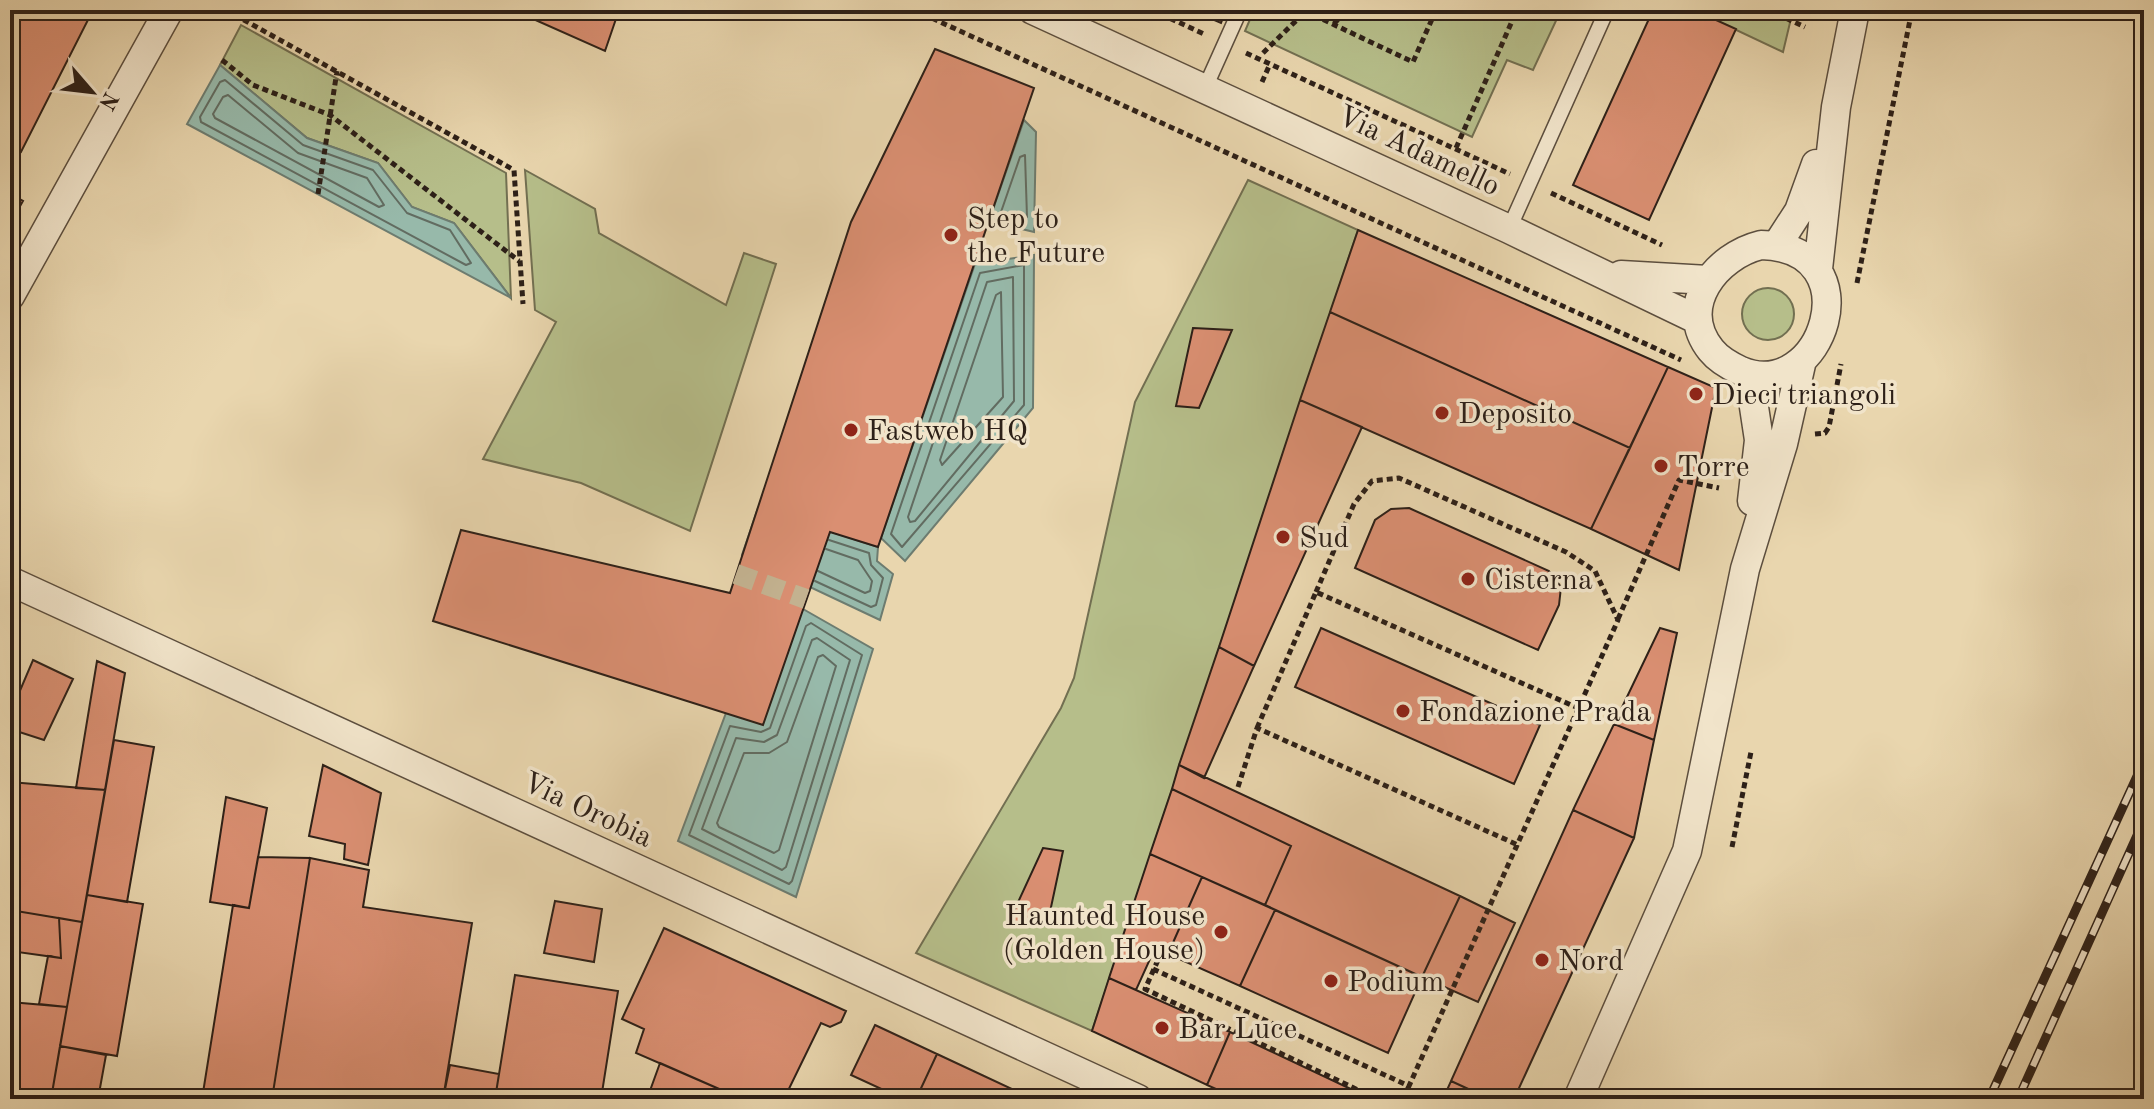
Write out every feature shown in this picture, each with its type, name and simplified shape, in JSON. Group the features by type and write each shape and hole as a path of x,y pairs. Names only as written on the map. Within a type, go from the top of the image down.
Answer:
{"street":[{"path":"10,296 169,10"},
{"name":"Via Adamello","path":"1033,10 1509,229 1698,320"},
{"path":"1818,269 1793,251 1777,245 1761,245 1737,253 1719,265 1700,299 1698,320 1705,343 1714,354 1749,374 1774,373 1802,360 1812,349 1827,315 1826,291 1818,269 1836,107 1855,10"},
{"path":"1777,245 1805,198 1836,107"},
{"path":"1605,274 1708,280"},
{"path":"1578,1099 1687,851 1745,569 1783,444 1802,360"},
{"path":"1745,569 1759,440 1749,374"},
{"name":"Via Orobia","path":"10,581 1138,1099"}],"lane":[{"path":"1205,88 1240,10"},
{"path":"1509,229 1606,12"}],"path":[{"path":"226,10 514,170 523,304"},
{"path":"914,10 1664,352"},
{"path":"1152,10 1456,148 1669,250"},
{"path":"1333,24 1346,10"},
{"path":"1263,53 1306,11 1413,62 1436,10"},
{"path":"1456,148 1517,10"},
{"path":"1768,10 1805,27"},
{"path":"1868,226 1912,10"},
{"path":"222,60 253,85 330,115 519,261"},
{"path":"318,194 337,71"},
{"path":"1238,787 1257,728 1354,504 1372,481 1399,478 1566,552 1595,571 1618,620"},
{"path":"1403,1099 1679,480 1719,488"},
{"path":"1316,592 1578,708"},
{"path":"1257,728 1518,845"},
{"path":"1732,847 1751,752"},
{"path":"1162,951 1145,989 1377,1099"},
{"path":"1153,969 1409,1086"}],"green space":[{"path":"1254,10 1561,10 1533,70 1507,60 1472,137 1245,31"},
{"path":"1694,10 1793,10 1783,52"},
{"path":"241,25 506,173 511,298 454,223 412,207 378,163 307,138 220,65"},
{"path":"525,170 595,209 599,233 726,305 744,253 776,264 690,531 581,483 483,459 556,322 535,310"},
{"path":"1248,180 1358,230 1092,1031 916,953 1061,708 1074,678 1135,402"},
{"path":"1768,288 1786,296 1794,314 1786,332 1768,340 1750,332 1742,314 1750,296"}],"water":[{"path":"220,65 307,138 378,163 412,207 454,223 511,298 187,124"},
{"path":"1024,120 1036,132 1034,232 989,221"},
{"path":"1034,255 1033,408 905,561 881,538 975,264"},
{"path":"758,508 878,547 877,561 893,574 880,620 742,555"},
{"path":"803,609 873,649 796,897 678,841 726,713"}],"building":[{"path":"10,10 93,10 21,152 10,146"},
{"path":"513,10 619,10 605,51"},
{"path":"1191,10 1226,10 1221,23"},
{"path":"1653,10 1694,10 1736,29 1649,220 1573,185"},
{"name":"Fastweb HQ","path":"935,49 1034,88 878,547 830,532 763,725 433,621 461,530 730,593 851,222"},
{"path":"10,194 23,201 10,224"},
{"path":"1358,230 1668,367 1630,448 1330,312"},
{"name":"Deposito","path":"1330,312 1630,448 1591,529 1300,400"},
{"path":"1193,328 1232,330 1199,408 1176,406"},
{"name":"Torre","path":"1668,367 1716,388 1679,570 1591,529"},
{"name":"Sud","path":"1300,400 1362,427 1254,666 1219,647"},
{"name":"Cisterna","path":"1409,508 1549,571 1561,587 1559,605 1538,650 1355,568 1375,520 1391,509"},
{"path":"1321,628 1540,725 1514,784 1295,687"},
{"path":"1660,628 1677,633 1654,740 1614,724"},
{"path":"1219,647 1254,666 1204,778 1179,765"},
{"path":"33,660 73,679 44,740 10,729 10,714"},
{"path":"97,661 125,673 105,790 76,788"},
{"path":"1614,724 1654,740 1634,838 1573,810"},
{"path":"114,740 154,747 127,902 87,895"},
{"path":"323,765 381,793 368,865 344,859 345,844 309,836"},
{"path":"1179,765 1460,896 1422,977 1265,905 1291,846 1172,789"},
{"path":"10,782 105,790 82,922 10,910"},
{"path":"1172,789 1291,846 1265,905 1150,854"},
{"path":"226,797 267,808 249,908 210,902"},
{"name":"Nord","path":"1573,810 1634,838 1514,1099 1490,1099 1451,1081"},
{"path":"1043,848 1063,851 1047,926 1008,924"},
{"path":"1150,854 1202,877 1168,954 1155,948 1136,990 1109,978"},
{"path":"258,857 310,858 272,1099 202,1099 233,905 249,908"},
{"path":"310,858 369,870 363,907 472,923 443,1099 272,1099"},
{"name":"Haunted House (Golden House)","path":"1202,877 1275,910 1240,986 1168,954"},
{"path":"87,895 143,904 117,1056 60,1046"},
{"path":"1460,896 1515,923 1478,1002 1422,977"},
{"path":"555,901 602,909 594,962 544,953"},
{"path":"10,910 59,918 61,958 10,951"},
{"name":"Podium","path":"1275,910 1422,977 1388,1053 1240,986"},
{"path":"59,918 82,922 67,1007 39,1004 48,956 61,958"},
{"path":"664,928 846,1011 841,1022 830,1027 821,1023 784,1099 742,1099 636,1053 644,1029 622,1019"},
{"path":"515,975 618,991 601,1099 495,1099"},
{"path":"1109,978 1230,1032 1207,1085 1092,1031"},
{"path":"10,1002 67,1007 51,1099 10,1099"},
{"path":"875,1025 937,1054 916,1099 903,1099 851,1075"},
{"path":"1230,1032 1372,1099 1238,1099 1207,1085"},
{"path":"60,1046 106,1055 98,1099 51,1099"},
{"path":"937,1054 1033,1099 916,1099"},
{"path":"660,1063 742,1099 647,1099"},
{"path":"450,1065 499,1074 495,1099 443,1099"},
{"path":"1451,1081 1490,1099 1443,1099"}],"tunnel":[{"path":"736,574 806,599"}],"railway":[{"path":"1989,1099 2144,761"},
{"path":"2018,1099 2144,820"}],"place":[{"name":"Step to the Future","path":"951,235"},
{"name":"Dieci triangoli","path":"1696,394"},
{"name":"Deposito","path":"1442,413"},
{"name":"Fastweb HQ","path":"851,430"},
{"name":"Torre","path":"1661,466"},
{"name":"Sud","path":"1283,537"},
{"name":"Cisterna","path":"1468,579"},
{"name":"Fondazione Prada","path":"1403,711"},
{"name":"Haunted House (Golden House)","path":"1221,932"},
{"name":"Nord","path":"1542,960"},
{"name":"Podium","path":"1331,981"},
{"name":"Bar Luce","path":"1162,1028"}]}
